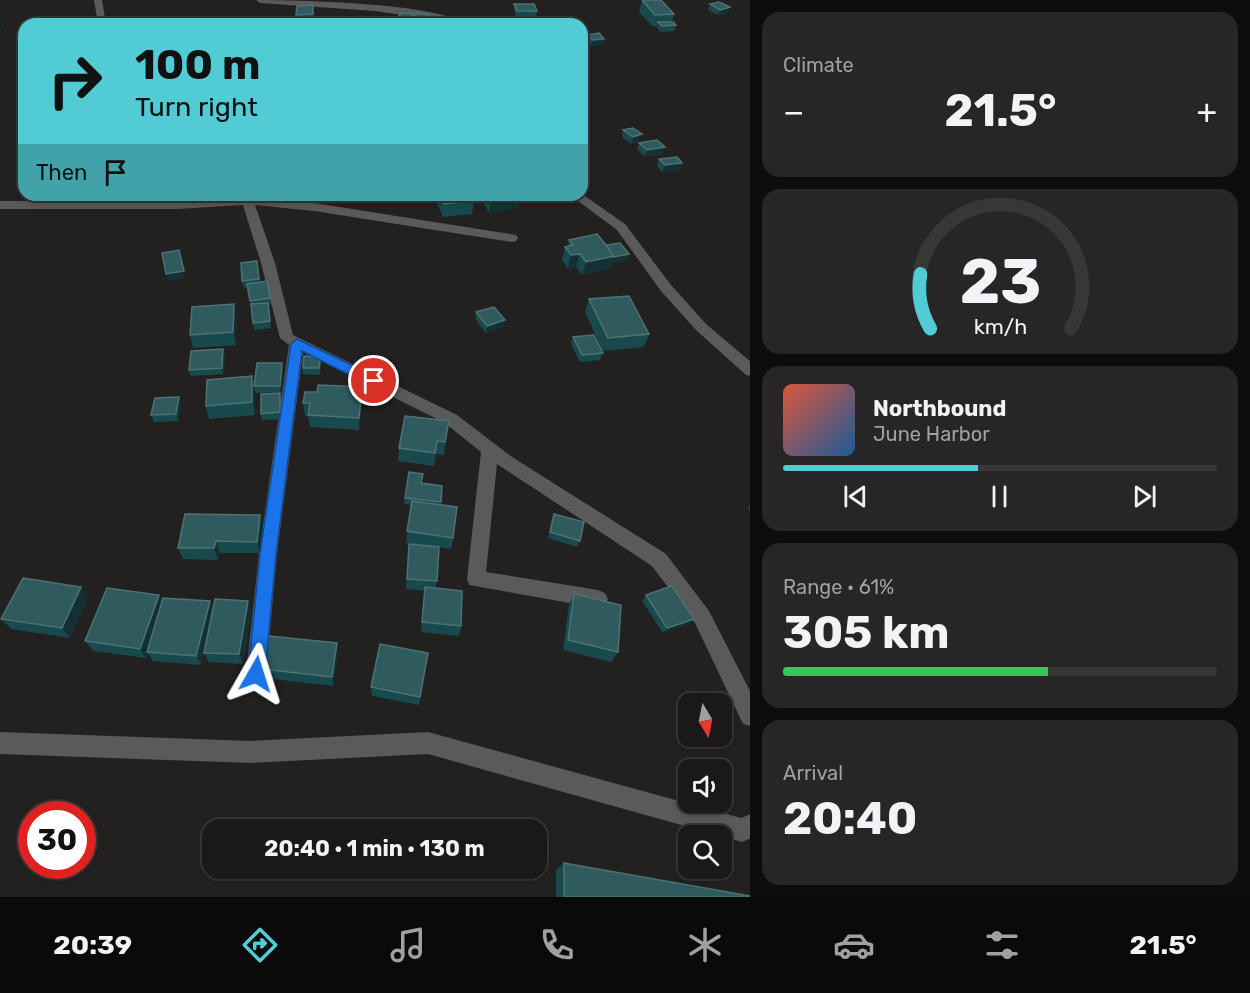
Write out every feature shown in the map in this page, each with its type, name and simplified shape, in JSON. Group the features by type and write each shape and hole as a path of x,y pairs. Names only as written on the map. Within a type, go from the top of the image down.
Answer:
{"street":[{"path":"98,0 101,18"},
{"path":"260,0 375,8 448,18"},
{"path":"0,205 177,205 218,201"},
{"path":"250,201 286,338 451,419 523,473 659,560 702,616 750,716"},
{"path":"271,201 512,238"},
{"path":"584,201 621,227 666,288 694,319 750,372"},
{"path":"256,674 268,554 297,344"},
{"path":"490,449 476,579 598,599"},
{"path":"0,743 251,752 429,743 742,830 750,825"}],"building":[{"path":"642,0 661,0 674,14 655,15"},
{"path":"719,2 730,7 720,10 710,4"},
{"path":"514,4 534,4 537,11 517,11"},
{"path":"313,5 313,14 296,15 297,6"},
{"path":"401,13 414,14 412,18 398,17"},
{"path":"417,13 429,15 427,18 414,18"},
{"path":"658,22 673,22 676,25 662,26"},
{"path":"599,33 604,39 593,40 588,35"},
{"path":"633,128 642,134 633,137 623,130"},
{"path":"657,140 665,147 647,150 639,143"},
{"path":"677,157 682,163 665,165 659,159"},
{"path":"443,201 474,201 444,204"},
{"path":"597,234 615,256 586,262 580,254 571,255 565,247 573,245 569,240"},
{"path":"620,243 629,254 614,257 606,245"},
{"path":"179,250 184,271 166,274 162,253"},
{"path":"257,261 259,279 242,281 241,263"},
{"path":"267,281 270,298 250,301 247,284"},
{"path":"629,296 649,334 608,338 589,299"},
{"path":"268,303 270,321 253,323 251,304"},
{"path":"234,304 233,332 190,335 192,307"},
{"path":"494,307 505,320 487,326 476,312"},
{"path":"594,335 603,353 582,355 573,337"},
{"path":"223,349 222,368 189,370 191,351"},
{"path":"304,356 320,357 319,368 303,368"},
{"path":"257,363 282,363 280,386 254,386"},
{"path":"252,376 252,402 206,406 207,380"},
{"path":"318,385 362,387 359,418 308,415 310,403 303,403 305,392 317,392"},
{"path":"280,393 280,412 261,414 261,394"},
{"path":"179,397 176,414 151,415 155,398"},
{"path":"405,416 449,421 445,442 437,441 435,453 399,448"},
{"path":"409,472 423,474 421,483 442,486 441,502 405,498"},
{"path":"412,501 457,507 453,538 407,531"},
{"path":"185,514 260,515 257,542 216,541 214,548 178,548"},
{"path":"554,514 584,522 580,541 550,532"},
{"path":"409,544 439,547 437,581 407,579"},
{"path":"23,578 81,587 62,628 1,619"},
{"path":"672,586 694,619 667,628 646,595"},
{"path":"425,587 462,591 461,626 422,622"},
{"path":"107,588 159,595 140,649 85,641"},
{"path":"574,594 621,605 618,652 568,640"},
{"path":"163,598 210,601 196,656 147,652"},
{"path":"215,599 248,601 239,654 204,653"},
{"path":"269,636 337,643 332,677 262,669"},
{"path":"380,644 428,653 420,697 371,687"},
{"path":"564,863 750,896 750,897 564,897"}],"route":[{"path":"256,674 268,554 297,344 374,381"}]}
